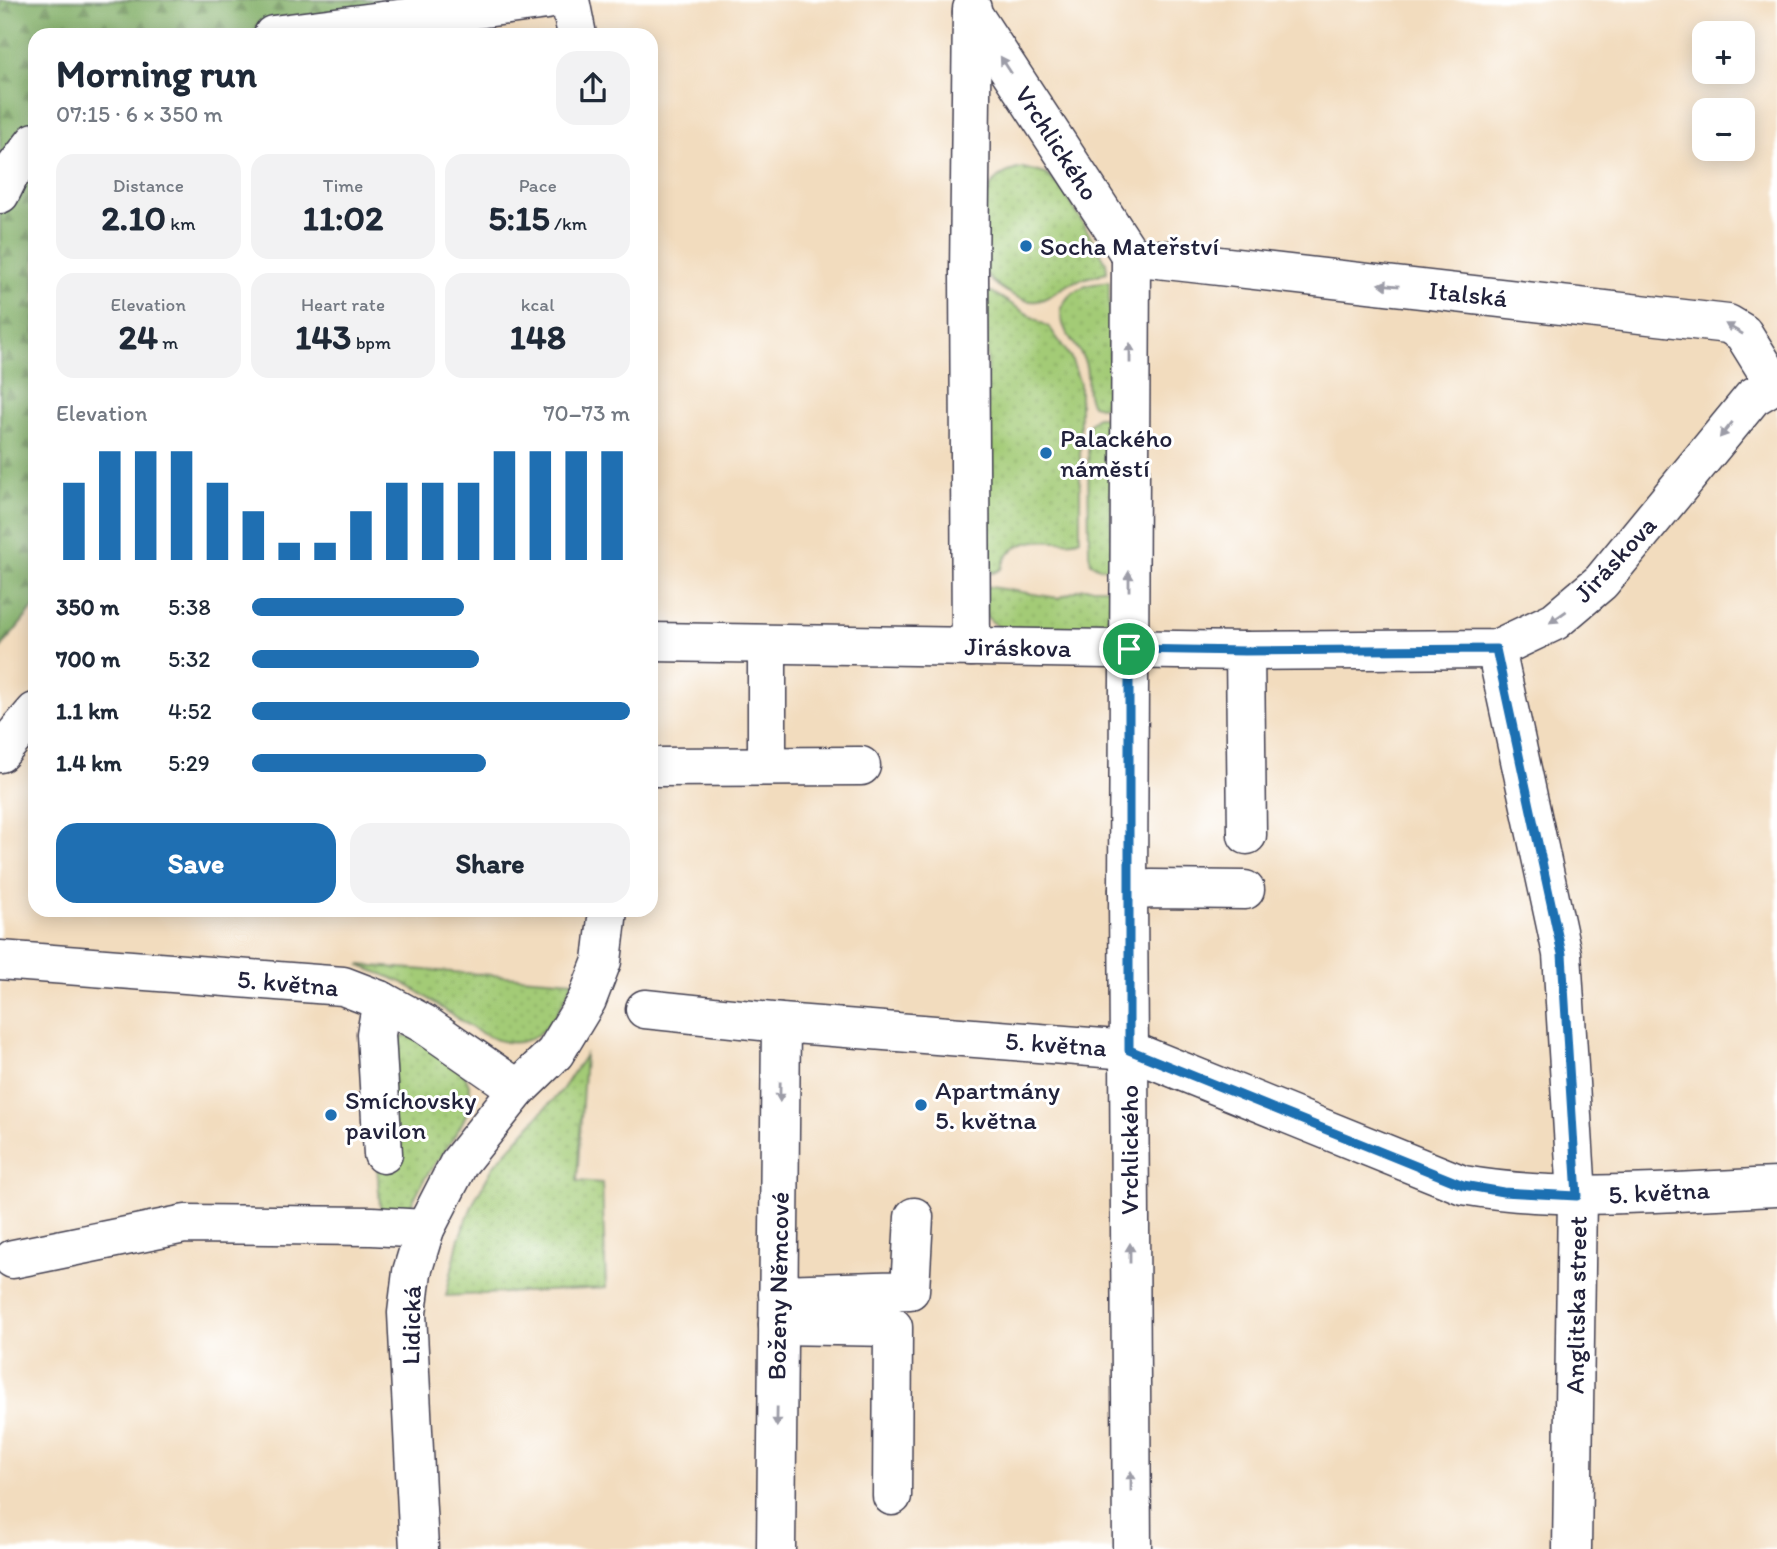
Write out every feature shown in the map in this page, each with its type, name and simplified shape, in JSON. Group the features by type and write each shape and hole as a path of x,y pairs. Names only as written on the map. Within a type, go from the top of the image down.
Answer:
{"street":[{"path":"328,28 547,0"},
{"path":"570,0 576,28"},
{"path":"971,647 969,274 972,6"},
{"name":"Vrchlického","path":"972,6 1131,256 1128,891 1132,1549"},
{"path":"0,194 9,176 28,151"},
{"name":"Italská","path":"1131,256 1728,324 1743,333 1775,383"},
{"name":"Jiráskova","path":"658,642 1245,651 1496,649 1555,621 1601,582 1753,397 1775,383"},
{"path":"767,645 767,766"},
{"name":"Anglitska street","path":"1496,649 1562,954 1577,1196 1572,1549"},
{"path":"1245,651 1247,835"},
{"path":"0,753 28,720"},
{"path":"658,767 861,766"},
{"path":"1128,891 1245,890"},
{"path":"518,1089 555,1053 587,1000 602,961 607,917"},
{"name":"5. května","path":"0,960 343,986 382,1001 424,1024 518,1089"},
{"path":"382,1001 376,1034 383,1154"},
{"name":"5. května","path":"645,1009 781,1024 1129,1050 1463,1185 1503,1192 1577,1196 1777,1186"},
{"name":"Boženy Němcové","path":"776,1549 781,1024"},
{"name":"Lidická","path":"419,1549 407,1313 412,1272 425,1229 460,1163 518,1089"},
{"path":"778,1310 910,1290 914,1217"},
{"path":"13,1259 185,1224 425,1229"},
{"path":"778,1310 892,1327 892,1496"}],"green space":[{"path":"0,0 506,0 471,28 28,28 28,615 0,649"},
{"path":"1023,168 1046,174 1063,190 1106,262 1107,272 1071,283 1037,301 1023,299 999,287 987,275 982,262 984,213 988,192 999,177"},
{"path":"1109,281 1110,405 1100,407 1092,405 1089,400 1086,366 1065,330 1061,308 1075,291"},
{"path":"987,292 992,292 1050,328 1071,358 1080,384 1080,539 1022,544 1009,553 1001,569 993,573 987,568"},
{"path":"1097,417 1110,417 1112,569 1091,563 1089,553 1088,429"},
{"path":"984,586 1058,598 1083,588 1112,588 1111,609 1107,620 1089,628 1005,629 998,627 986,616"},
{"path":"359,965 573,981 556,1014 539,1033 521,1042 502,1041 482,1034 408,985"},
{"path":"410,1035 460,1070 468,1082 468,1110 453,1139 424,1180 407,1214 381,1220 377,1165 388,1050 396,1038"},
{"path":"585,1055 577,1181 602,1183 606,1288 446,1296 459,1238 475,1199 495,1164 562,1090"}],"place":[{"name":"Socha Mateřství","path":"1026,246"},
{"name":"Palackého náměstí","path":"1046,453"},
{"name":"Apartmány 5. května","path":"921,1105"},
{"name":"Smíchovsky pavilon","path":"331,1115"}],"route":[{"path":"1129,649 1496,649 1562,954 1577,1196 1503,1192 1463,1185 1129,1050 1129,649"}]}
